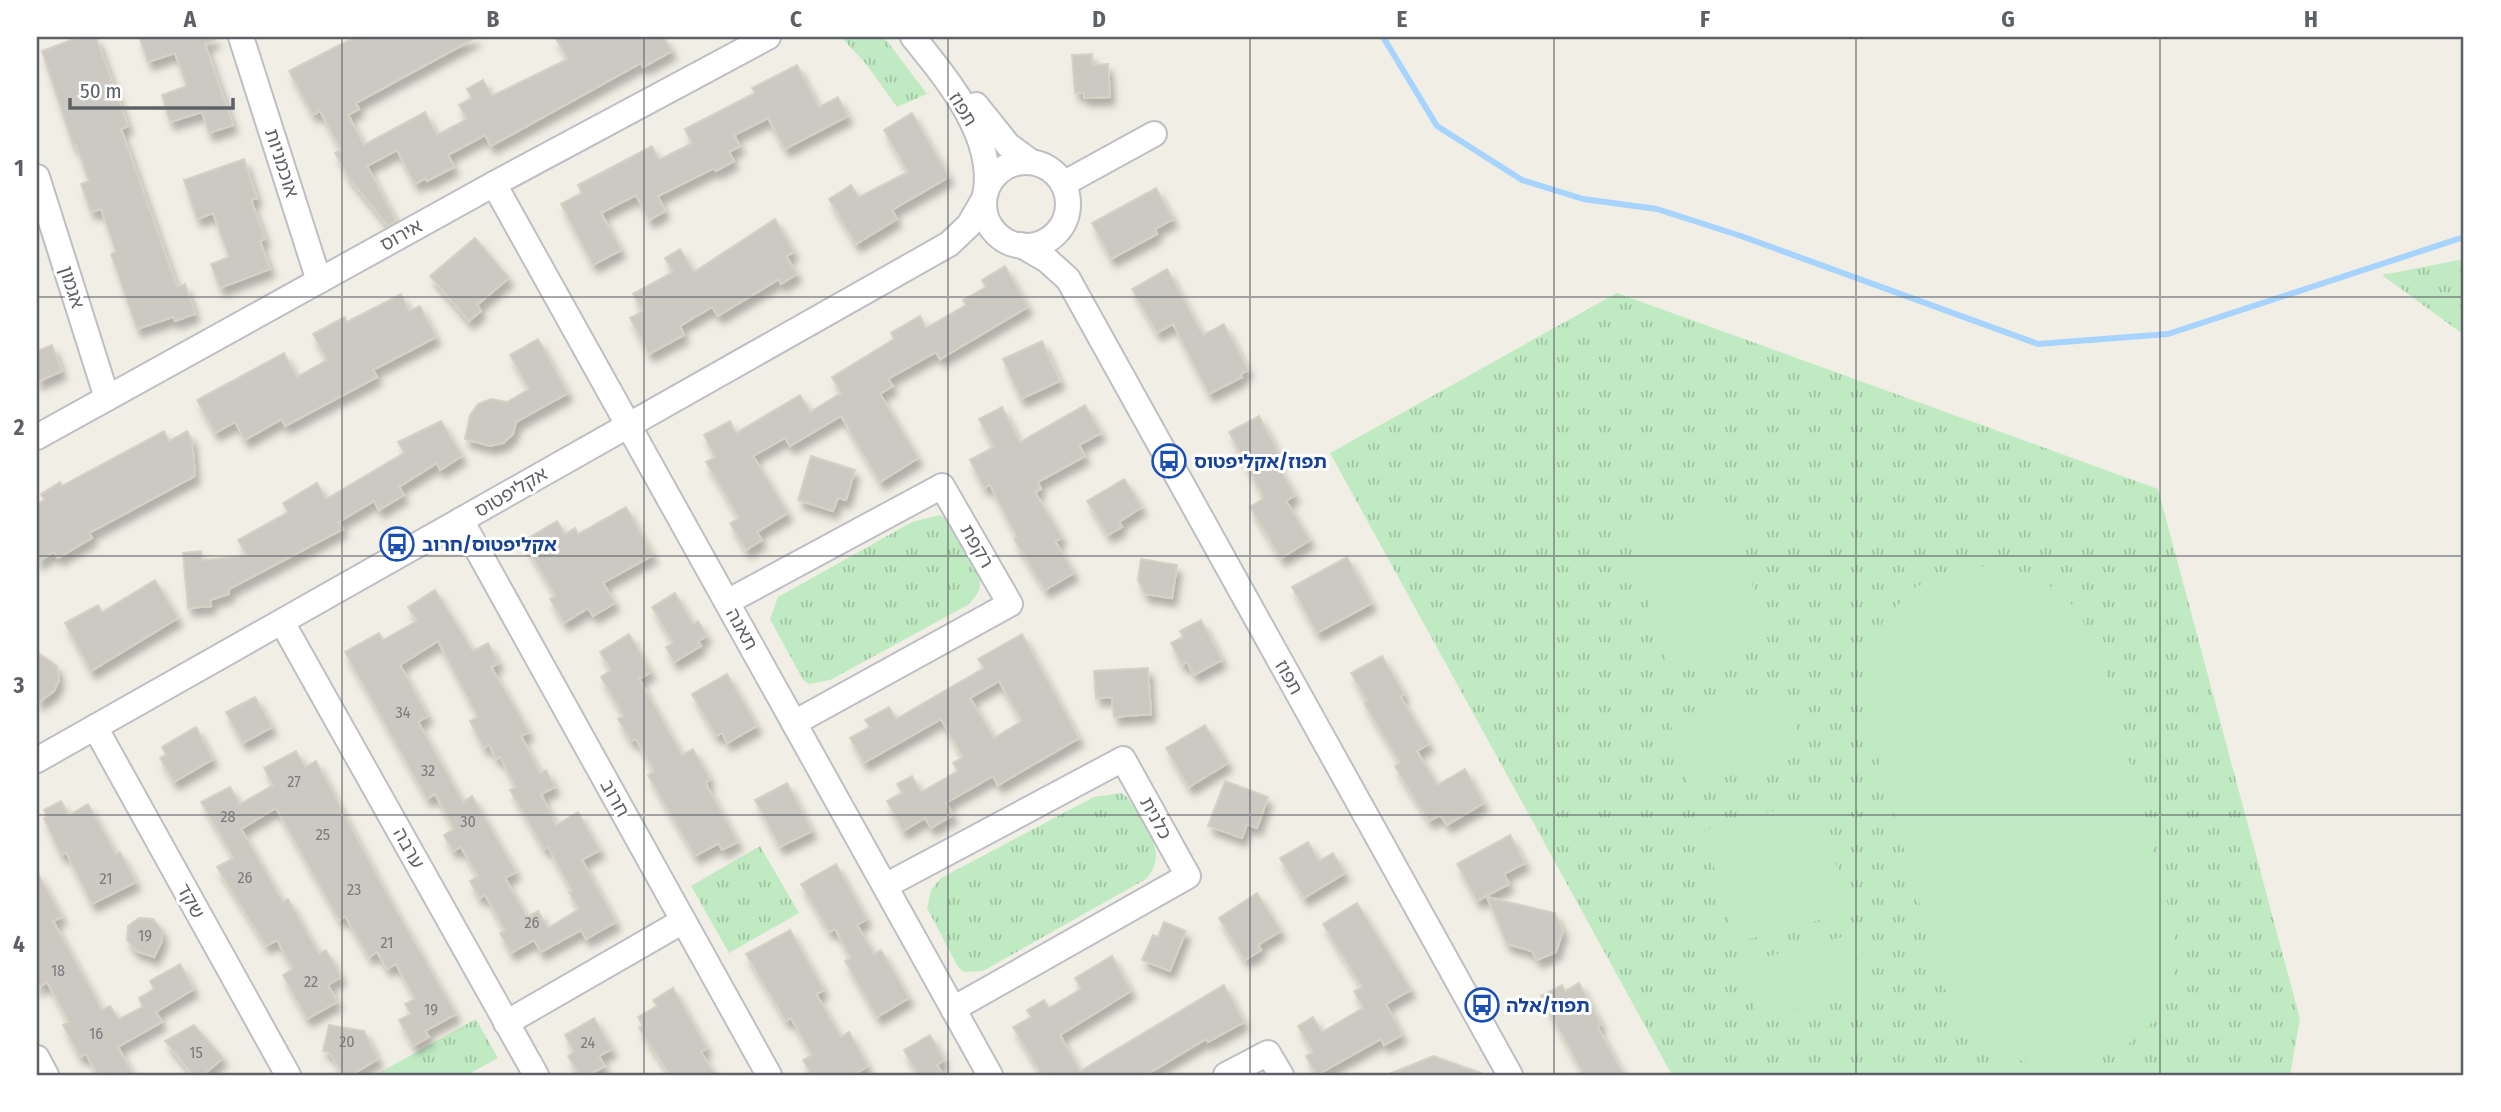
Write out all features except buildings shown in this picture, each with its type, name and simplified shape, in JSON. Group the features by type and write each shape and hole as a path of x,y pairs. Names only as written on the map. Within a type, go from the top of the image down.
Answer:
{"street":[{"name":"אירוס","path":"37,437 494,184 768,37"},
{"name":"תפוז","path":"913,37 947,83 978,134 986,166 985,195"},
{"name":"תפוז","path":"933,37 984,117 1014,150 1031,162"},
{"name":"אוכמניות","path":"249,40 319,281"},
{"path":"1063,184 1154,134"},
{"path":"1031,162 1046,166 1063,184 1068,200 1064,222 1046,241 1017,245 993,230 986,216 985,195 1000,171 1014,163 1031,162"},
{"name":"אגמון","path":"37,177 107,398"},
{"name":"תאנה","path":"494,184 990,1075"},
{"name":"אקליפטוס","path":"37,760 949,244 969,225 985,195"},
{"name":"תפוז","path":"1064,222 1063,245 1068,279"},
{"name":"אקליפטוס","path":"949,244 978,240 1017,245"},
{"name":"תפוז","path":"1017,245 1047,260 1068,279 1510,1075"},
{"name":"רקפת","path":"727,602 943,486 1010,604 794,723"},
{"name":"חרוב","path":"461,520 769,1075"},
{"name":"ערבה","path":"282,622 536,1075"},
{"name":"שקד","path":"95,727 288,1075"},
{"name":"כלנית","path":"885,886 1123,759 1182,864 1188,876 953,1009"},
{"path":"506,1023 683,921"},
{"path":"1226,1075 1268,1053 1281,1075"},
{"path":"37,1058 46,1075"}],"green space":[{"path":"841,37 884,37 927,94 897,107 866,64"},
{"path":"2464,259 2464,335 2382,275"},
{"path":"1617,293 2158,489 2300,1019 2290,1075 1672,1075 1330,453"},
{"path":"1730,507 1769,645 1669,674 1630,535"},
{"path":"939,515 959,535 977,568 980,586 974,598 968,605 830,680 809,684 803,680 770,619 778,597 912,522"},
{"path":"1997,565 2040,578 2077,609 2102,660 2175,931 2175,979 2157,1018 2126,1046 2087,1063 2044,1067 2003,1056 1967,1030 1943,985 1868,723 1866,667 1883,621 1914,588 1954,569"},
{"path":"1785,689 1804,755 1688,787 1670,721"},
{"path":"1121,793 1127,797 1152,837 1156,858 1146,879 983,971 964,972 958,967 927,908 931,890 941,878 1094,797"},
{"path":"1818,799 1849,912 1735,943 1704,830"},
{"path":"760,846 799,913 729,953 691,886"},
{"path":"1857,933 1872,989 1758,1020 1743,963"},
{"path":"476,1019 498,1058 467,1075 375,1075"}],"waterway":[{"path":"1383,37 1437,126 1522,180 1583,199 1657,209 1741,236 2038,344 2168,334 2464,237"}],"place":[{"name":"תפוז/אקליפטוס","path":"1169,461"},
{"name":"אקליפטוס/חרוב","path":"397,544"},
{"name":"תפוז/אלה","path":"1482,1005"}]}
